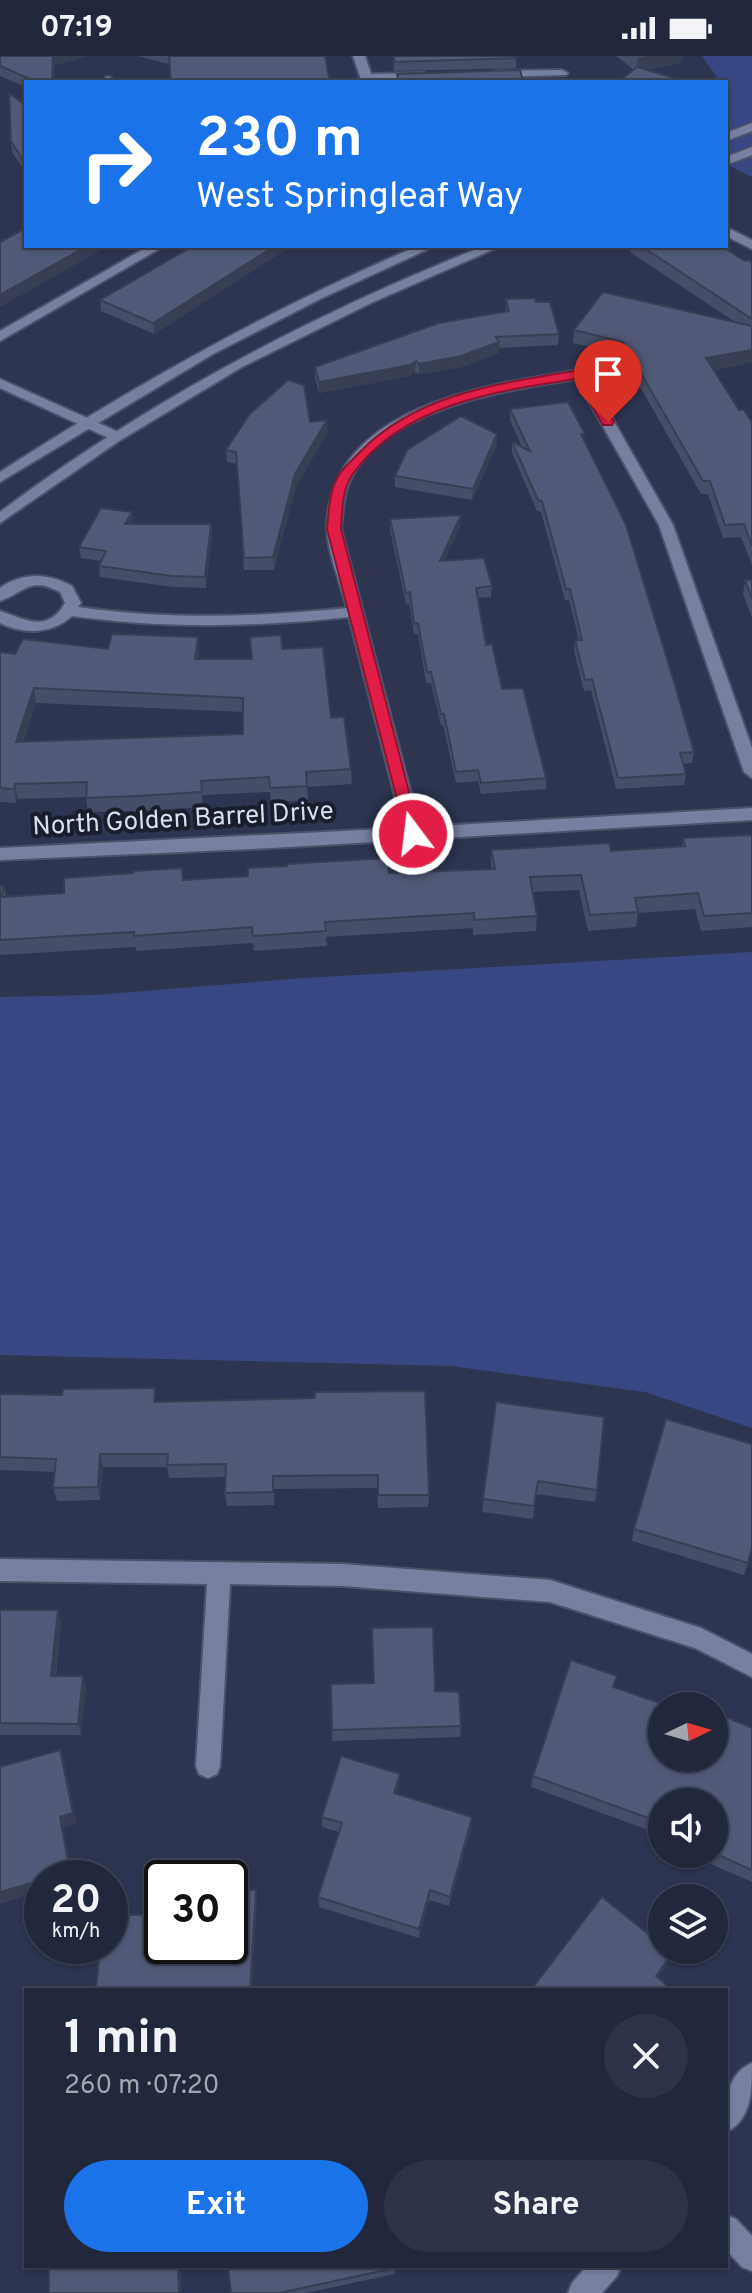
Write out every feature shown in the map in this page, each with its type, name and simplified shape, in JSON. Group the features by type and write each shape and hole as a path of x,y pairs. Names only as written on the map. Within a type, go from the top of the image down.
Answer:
{"street":[{"path":"359,56 368,80 443,76"},
{"path":"487,74 562,73"},
{"path":"728,136 752,127"},
{"path":"728,160 752,151"},
{"path":"728,232 752,245"},
{"path":"0,337 155,248"},
{"path":"0,478 86,422 240,332 361,274 424,248"},
{"path":"0,519 118,437 254,357 377,294 490,248"},
{"path":"413,834 334,529 336,499 345,475 382,437 429,409 505,386 580,374 666,525 752,772"},
{"path":"0,383 118,437"},
{"path":"0,596 22,582 47,580 58,583 72,595 70,611 63,618 41,626 16,625 0,616"},
{"path":"70,611 178,621 278,619 354,612"},
{"name":"North Golden Barrel Drive","path":"0,854 752,814"},
{"path":"0,1570 343,1575 550,1591 701,1639 752,1666"},
{"path":"208,1766 219,1575"},
{"path":"728,2115 752,2077"},
{"path":"728,2231 752,2257"},
{"path":"582,2293 605,2268"}],"shaded area":[{"path":"702,56 752,56 752,177 728,165 728,80 716,80 717,77"},
{"path":"752,952 752,1428 645,1392 451,1366 0,1355 0,997 95,995 304,978"}],"building":[{"path":"0,56 53,56 52,80 32,80 0,66"},
{"path":"169,56 325,56 330,80 171,80"},
{"path":"394,56 516,56 516,58 394,62"},
{"path":"637,67 681,80 621,80"},
{"path":"520,70 522,80 398,80 397,74"},
{"path":"9,93 24,104 24,162 11,141"},
{"path":"24,229 24,248 83,248 0,295 0,242"},
{"path":"190,248 272,248 153,323 100,300"},
{"path":"644,248 724,248 745,261 749,260 752,263 752,319"},
{"path":"603,292 752,326 752,350 706,358 739,410 744,410 752,422 752,546 744,524 725,525 710,481 703,481 623,342 574,330"},
{"path":"535,298 536,302 550,302 559,334 496,337 499,342 461,356 419,364 416,361 410,365 319,382 315,367 439,323 509,311 506,299"},
{"path":"288,380 304,385 310,422 327,420 295,474 273,557 244,558 236,452 226,450 249,415"},
{"path":"568,402 626,525 694,752 680,753 686,774 618,778 592,679 585,680 575,640 582,640 570,589 566,589 542,501 538,500 512,442 530,451 510,409"},
{"path":"461,416 497,434 473,489 395,476 407,450"},
{"path":"101,508 132,512 125,524 211,524 205,577 172,576 99,566 106,551 79,547"},
{"path":"461,515 440,561 484,558 492,586 476,588 486,645 492,644 502,689 523,688 546,778 481,783 478,770 456,772 444,714 441,714 431,672 427,672 418,623 414,624 410,592 406,593 390,519"},
{"path":"745,580 752,580 752,599"},
{"path":"112,634 198,637 195,659 252,659 250,637 281,635 282,649 323,647 331,718 344,717 351,769 306,772 307,786 270,788 269,777 201,781 202,792 136,796 86,798 87,782 15,784 14,789 0,788 0,652 15,654 23,639 108,649","holes":["34,688 243,698 243,734 16,742"]},
{"path":"752,835 752,913 704,916 698,893 635,898 638,912 590,915 581,875 530,877 537,916 474,920 474,913 325,922 326,931 253,936 252,927 134,936 134,932 0,940 0,886 4,886 1,897 64,893 64,878 182,868 183,880 248,876 248,868 387,858 389,873 495,869 491,850 609,843 611,851 685,846 683,838"},
{"path":"155,1388 154,1402 315,1398 315,1392 425,1391 429,1495 378,1495 378,1475 273,1476 273,1492 225,1493 226,1464 167,1465 168,1454 100,1454 98,1487 53,1488 56,1459 0,1457 0,1394 62,1395 63,1389"},
{"path":"496,1402 604,1417 597,1490 538,1481 534,1506 483,1499"},
{"path":"666,1419 752,1444 752,1546 748,1563 634,1529"},
{"path":"0,1610 58,1610 51,1676 83,1676 78,1724 0,1723"},
{"path":"433,1627 435,1691 459,1692 461,1726 332,1730 331,1684 374,1683 372,1628"},
{"path":"571,1660 617,1676 613,1687 648,1699 648,1772 728,1772 728,1718 752,1728 752,1870 728,1859 728,1788 648,1788 648,1818 533,1776"},
{"path":"60,1750 73,1813 60,1817 68,1860 24,1860 24,1885 0,1892 0,1767"},
{"path":"341,1756 400,1774 394,1793 472,1817 450,1897 430,1890 419,1929 318,1897 342,1823 322,1817"},
{"path":"248,1890 256,1890 250,1988 96,1988 98,1964 128,1964 128,1915 144,1915 144,1964 248,1964"},
{"path":"602,1897 648,1934 648,1964 664,1964 656,1976 670,1988 533,1988"},
{"path":"49,2268 178,2268 179,2293 49,2293"},
{"path":"228,2268 395,2268 279,2293 231,2293"}],"route":[{"path":"413,834 334,529 336,499 345,475 382,437 429,409 505,386 580,374 608,422"}]}
